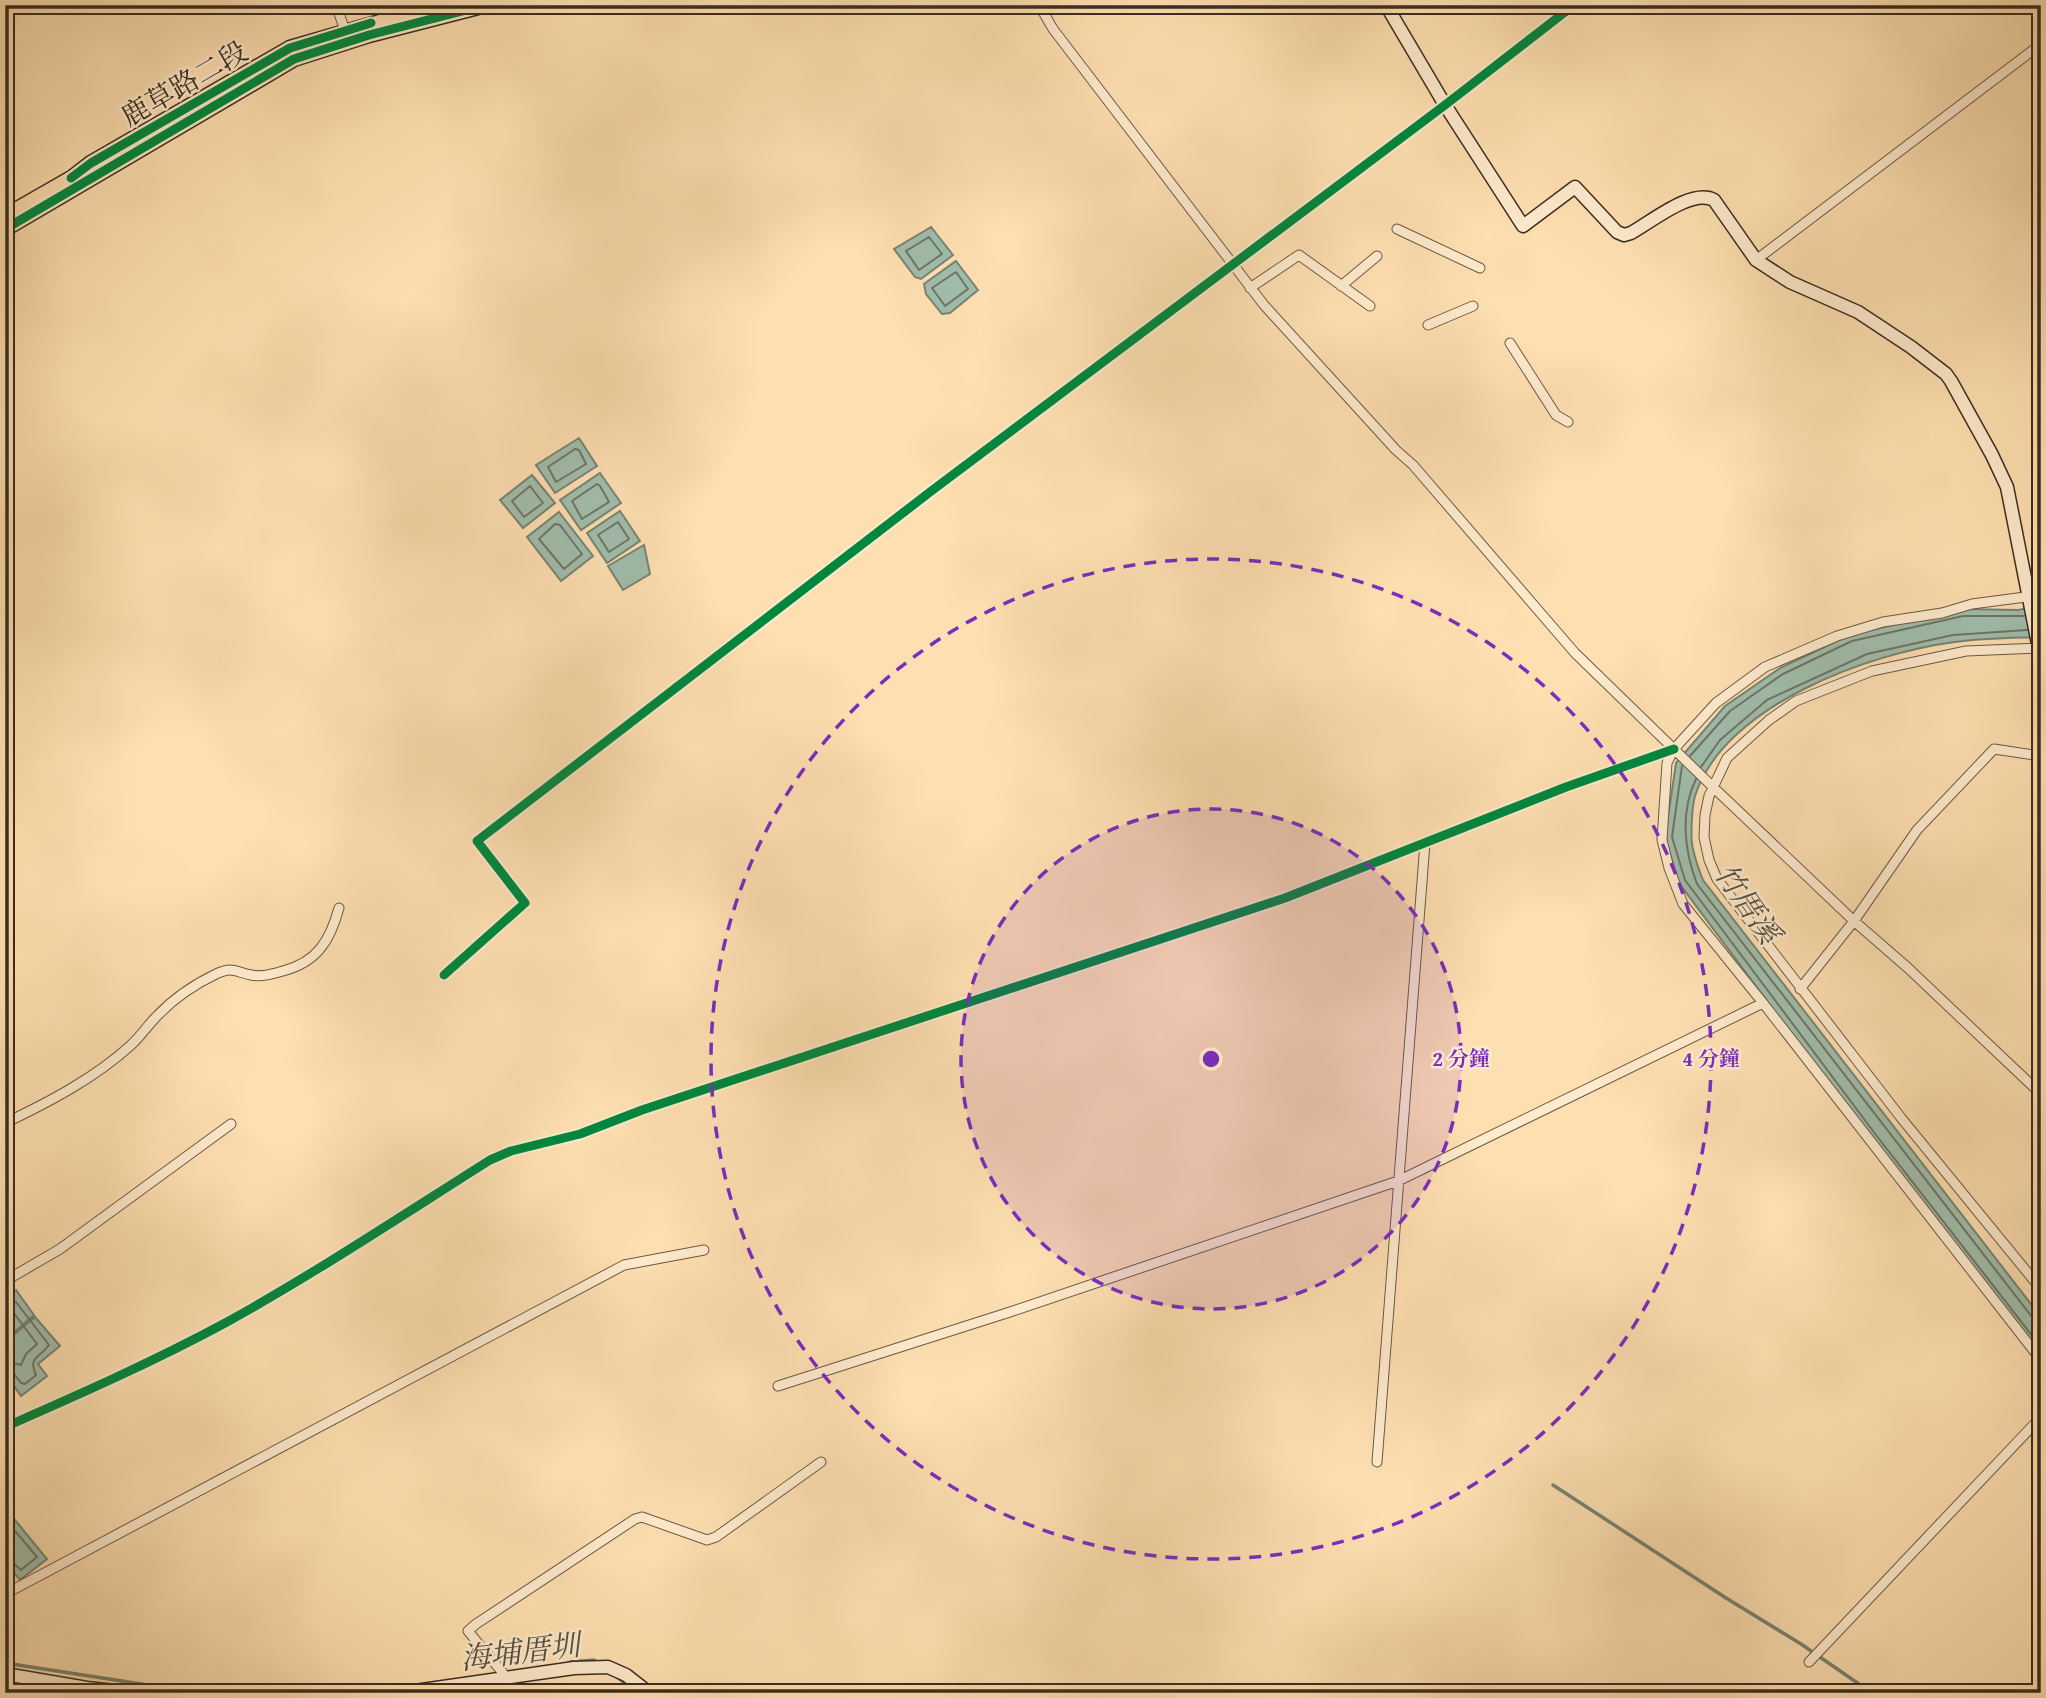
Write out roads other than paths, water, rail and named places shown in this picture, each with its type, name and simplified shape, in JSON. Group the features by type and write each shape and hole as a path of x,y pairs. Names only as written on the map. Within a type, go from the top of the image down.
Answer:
{"main road":[{"name":"鹿草路二段","path":"5,229 294,59 347,36 439,5"},
{"name":"鹿草路二段","path":"5,216 73,177 90,163 290,48 347,36 369,35 486,5"}],"street":[{"path":"336,5 347,36"},
{"path":"1039,5 1053,29 1250,288 1387,441 1413,465 1575,653 1854,921 1908,968 2041,1094"},
{"path":"1386,5 1445,105 1522,226 1575,187 1617,232 1623,235 1694,197 1706,195 1714,200 1756,260 1790,282 1858,312 1946,373 1992,454 2007,487 2035,596 2039,649 1966,652 1872,671 1796,702 1769,720 1727,758 1713,787 1704,825 1706,849 1713,871 1800,989 2041,1289"},
{"path":"444,975 525,903 477,841 930,492 1574,5"},
{"path":"1756,260 2041,44"},
{"path":"1397,229 1480,268"},
{"path":"1250,288 1299,255 1370,306"},
{"path":"1341,286 1377,256"},
{"path":"1428,325 1473,306"},
{"path":"1510,343 1556,415 1569,422"},
{"path":"2035,596 1972,604 1942,613 1883,622 1837,636 1765,667 1716,703 1674,749 1667,763 1662,840 1683,904 2041,1360"},
{"path":"5,1427 99,1385 227,1321 335,1258 490,1160 511,1151 580,1134 642,1110 1272,902 1566,787 1674,749"},
{"path":"1800,989 1854,921 1917,830 1994,749 2041,756"},
{"path":"1377,1462 1425,842"},
{"path":"5,1124 43,1105 99,1070 132,1044 157,1016 177,999 218,973 232,968 250,975 265,976 299,967 319,951 333,930 340,908"},
{"path":"778,1386 1010,1312 1398,1181 1763,1003"},
{"path":"5,1281 60,1249 231,1124"},
{"path":"5,1594 624,1265 704,1250"},
{"path":"1809,1662 2041,1417"},
{"path":"507,1678 468,1631 476,1624 635,1519 642,1517 707,1540 716,1537 821,1462"},
{"path":"401,1693 574,1668 608,1667 626,1675 649,1693"},
{"path":"5,1674 133,1693"}],"water":[{"path":"931,227 953,255 921,279 915,277 894,249"},
{"path":"956,261 978,290 950,313 942,314 926,294 924,284"},
{"path":"579,438 597,466 555,493 536,465"},
{"path":"600,473 621,503 581,530 560,500"},
{"path":"532,475 555,503 523,528 500,500"},
{"path":"620,511 640,541 607,563 587,533"},
{"path":"559,512 593,556 561,581 527,537"},
{"path":"644,545 650,574 623,590 608,566"},
{"path":"2041,606 2041,637 1955,642 1883,658 1804,689 1768,710 1736,735 1711,764 1695,796 1692,844 1703,880 2041,1317 2041,1359 1870,1139 1679,883 1665,838 1676,763 1725,706 1780,668 1850,635 1962,609 2018,610"},
{"path":"16,1290 34,1315 5,1340 5,1297"},
{"path":"35,1317 60,1346 38,1364 47,1376 21,1396 5,1373 5,1342"},
{"path":"6,1509 47,1559 20,1580 5,1563"}],"waterway":[{"path":"1553,1485 1801,1644 1872,1693"},
{"name":"海埔厝圳","path":"570,1662 594,1660 599,1664"},
{"name":"海埔厝圳","path":"5,1663 148,1685 214,1686 248,1693"},
{"path":"617,1677 638,1693"},
{"name":"海埔厝圳","path":"363,1693 400,1689"}],"water label":[{"name":"竹厝溪","path":"1748,903"}]}
